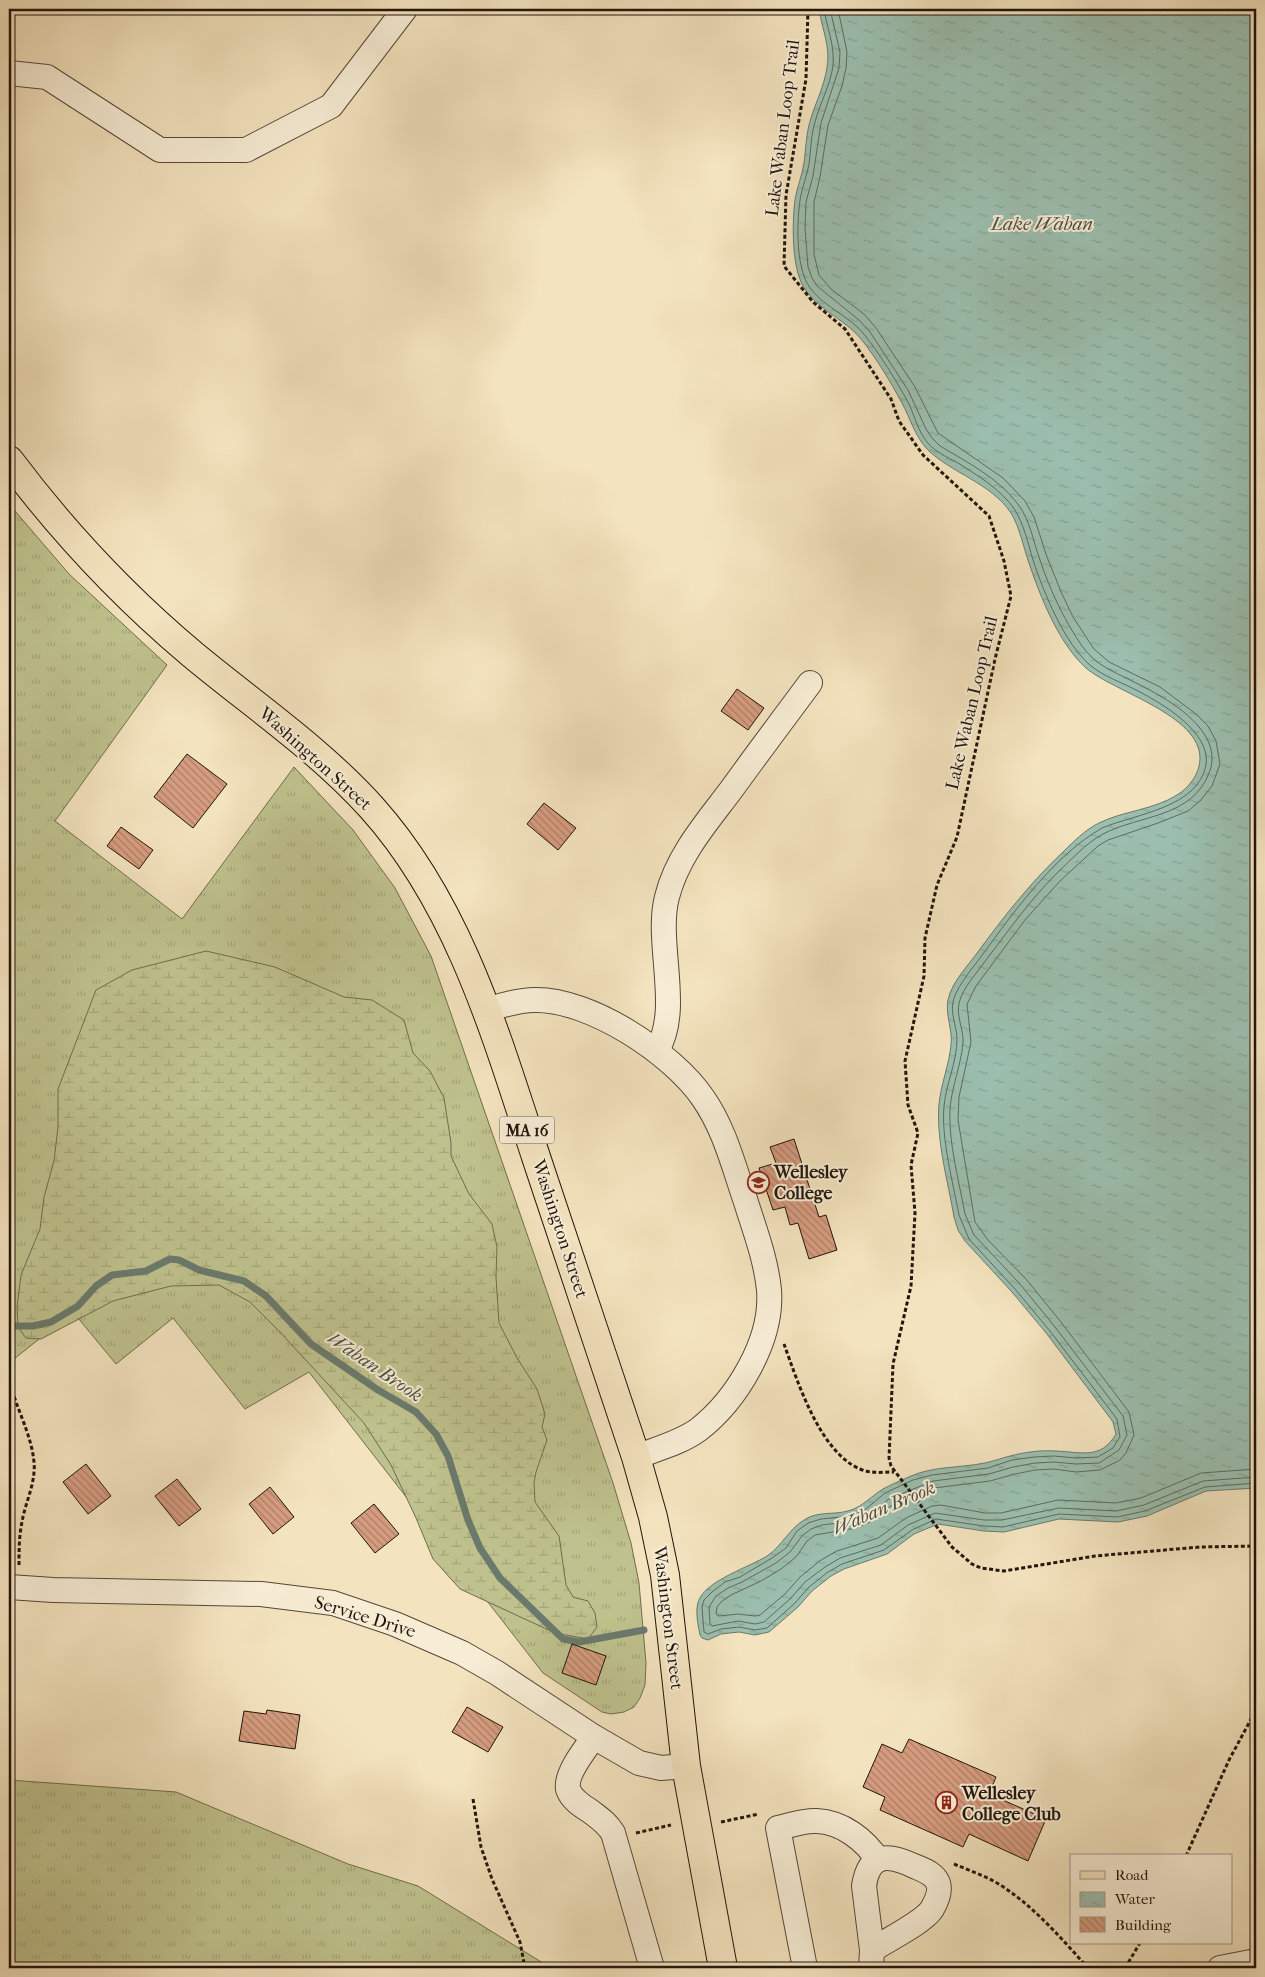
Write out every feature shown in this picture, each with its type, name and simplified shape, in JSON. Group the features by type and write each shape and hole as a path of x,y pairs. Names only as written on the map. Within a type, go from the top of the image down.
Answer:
{"main road":[{"name":"Washington Street","path":"9,460 63,529 122,592 192,654 312,751 372,808 405,850 435,898 468,964 487,1010 636,1457 653,1517 665,1575 686,1766 724,1968"}],"street":[{"path":"9,73 47,77 160,150 246,150 331,106 405,9"},
{"path":"657,1050 663,1040 668,1023 664,917 666,898 672,879 702,828 810,683"},
{"path":"487,1010 520,1001 551,1001 566,1004 603,1019 657,1050 694,1086 719,1126 760,1245 770,1303 768,1323 760,1347 746,1374 718,1410 697,1430 685,1438 636,1457"},
{"name":"Service Drive","path":"13,1587 252,1594 333,1603 403,1627 462,1653 639,1763 660,1768 686,1766"},
{"path":"594,1736 575,1765 568,1788 578,1803 610,1827 616,1839 652,1968"},
{"path":"805,1968 778,1828 810,1821 829,1823 858,1837 878,1860"},
{"path":"888,1857 899,1859 931,1873 940,1888 932,1909 872,1959 864,1886 865,1876 878,1860 888,1857"},
{"path":"1220,1968 1256,1961"}],"path":[{"name":"Lake Waban Loop Trail","path":"808,9 806,80 786,195 784,266 813,302 845,329 891,399 899,421 923,455 989,516 1004,561 1011,596 995,659 957,837 937,885 925,938 924,976 904,1061 908,1105 918,1133 911,1165 915,1213 911,1286 893,1364 889,1458 894,1472"},
{"path":"783,1342 800,1387 829,1442 848,1462 859,1469 868,1472 894,1472 952,1547 972,1564 981,1568 1004,1571 1095,1556 1200,1547 1256,1546"},
{"path":"9,1378 28,1432 35,1464 33,1482 22,1522 13,1587"},
{"path":"1187,1854 1229,1760 1256,1710"},
{"path":"473,1799 481,1847 492,1879 520,1942 525,1968"},
{"path":"616,1839 646,1830 679,1824"},
{"path":"965,1868 995,1882 1027,1906 1088,1968"},
{"path":"1126,1968 1139,1944"}],"green space":[{"path":"9,504 69,574 167,665 55,821 182,919 294,767 353,830 395,888 431,956 613,1483 631,1543 639,1583 646,1663 645,1685 634,1707 624,1712 611,1714 602,1712 543,1673 309,1372 245,1409 173,1318 116,1364 73,1312 9,1363"},
{"path":"206,951 275,967 344,997 372,1000 404,1020 413,1053 430,1071 444,1098 451,1143 451,1156 469,1194 492,1224 497,1247 496,1277 499,1323 517,1358 537,1389 545,1414 542,1427 547,1440 536,1472 534,1483 535,1502 559,1536 566,1585 573,1597 588,1601 595,1613 597,1627 588,1639 555,1633 460,1589 433,1559 391,1465 364,1423 250,1302 219,1285 171,1286 113,1301 41,1339 26,1338 18,1327 17,1307 21,1275 40,1229 44,1197 54,1161 58,1127 58,1089 96,990 132,970"},
{"path":"9,1780 176,1792 348,1864 418,1886 551,1968 9,1968"}],"water":[{"name":"Lake Waban","path":"819,9 1256,9 1256,1488 1206,1491 1147,1516 1118,1522 1059,1519 1004,1532 938,1524 914,1534 887,1554 844,1569 831,1576 812,1591 798,1607 769,1632 755,1635 739,1632 721,1634 708,1640 700,1635 697,1616 698,1602 705,1591 720,1580 767,1556 794,1528 809,1517 853,1509 883,1489 920,1473 976,1465 1033,1452 1090,1453 1104,1448 1116,1434 1113,1422 1047,1334 1012,1292 965,1241 958,1230 943,1161 939,1132 939,1104 951,1045 947,1006 953,986 1009,911 1040,875 1071,844 1084,832 1099,823 1158,804 1177,795 1193,780 1200,764 1197,743 1187,730 1172,717 1099,677 1076,658 1059,633 1045,604 1011,513 993,494 947,465 927,449 916,433 902,403 878,362 861,339 813,299 801,282 796,264 794,242 793,220 795,200 803,168 809,124 824,81 828,61 827,46"}],"building":[{"path":"737,689 764,708 748,730 721,711"},
{"path":"187,754 227,784 193,828 154,797"},
{"path":"544,803 576,828 558,850 527,824"},
{"path":"121,827 153,850 139,869 107,846"},
{"path":"794,1139 819,1217 826,1215 837,1250 809,1259 798,1223 790,1225 785,1207 773,1210 759,1168 776,1163 770,1147"},
{"path":"86,1464 111,1496 88,1514 63,1482"},
{"path":"177,1479 201,1509 179,1526 155,1496"},
{"path":"270,1487 294,1517 273,1534 249,1504"},
{"path":"374,1504 399,1534 375,1553 351,1523"},
{"path":"572,1644 606,1656 596,1685 562,1673"},
{"path":"467,1707 503,1727 488,1752 452,1732"},
{"path":"267,1710 300,1715 295,1749 239,1741 244,1711 266,1714"},
{"name":"Wellesley College Club","path":"909,1739 996,1777 989,1794 1046,1819 1028,1861 969,1834 963,1847 880,1810 885,1797 863,1787 882,1744 902,1753"}],"waterway":[{"name":"Waban Brook","path":"9,1326 33,1326 51,1322 78,1306 96,1286 112,1275 146,1271 170,1259 179,1260 199,1270 244,1281 266,1296 311,1344 378,1390 416,1412 436,1434 448,1456 468,1520 480,1548 500,1578 563,1639 579,1642 644,1630"}],"place":[{"name":"Wellesley College","path":"758,1182"},
{"name":"Wellesley College Club","path":"946,1803"}]}
